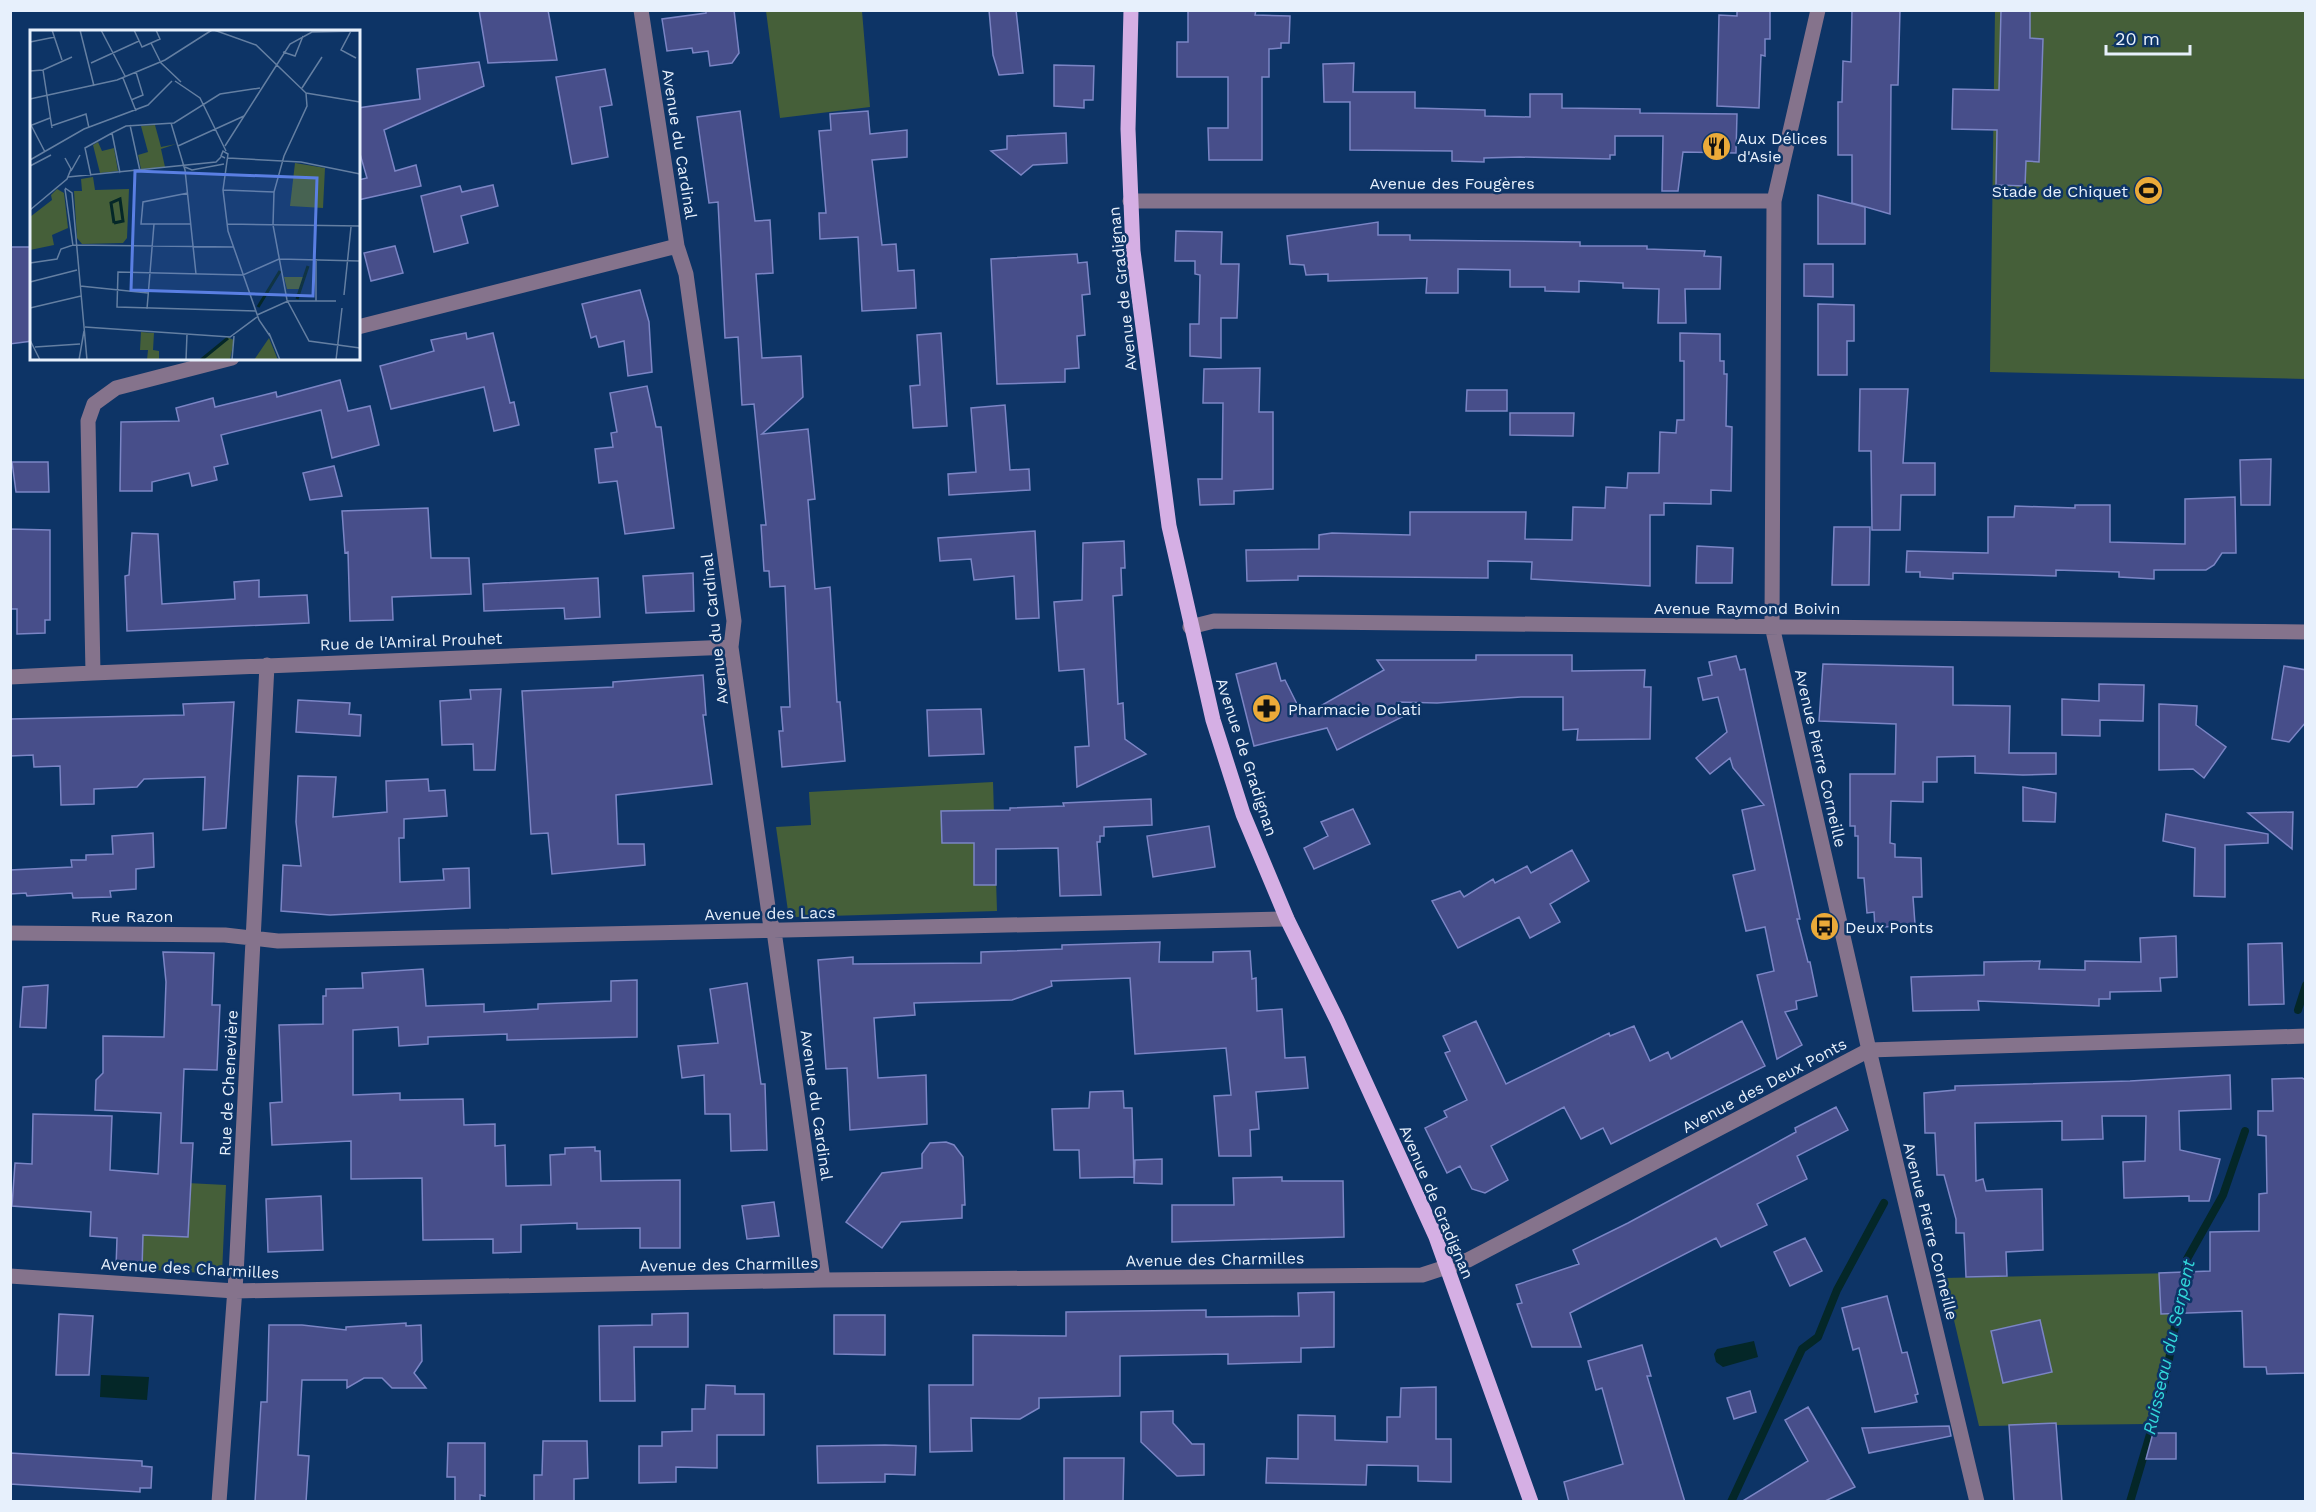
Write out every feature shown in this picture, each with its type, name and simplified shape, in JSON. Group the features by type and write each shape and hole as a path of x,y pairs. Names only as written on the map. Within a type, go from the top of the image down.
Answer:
{"main road":[{"name":"Avenue de Gradignan","path":"1131,10 1128,129 1133,251 1168,526 1213,720 1243,814 1287,919 1337,1020 1448,1268 1531,1502"}],"street":[{"name":"Avenue du Cardinal","path":"641,10 677,246 686,274 734,621 731,647 823,1280"},
{"name":"Avenue Pierre Corneille","path":"1818,10 1774,201 1773,626 1869,1050 1977,1502"},
{"name":"Avenue des Fougères","path":"1130,201 1774,201"},
{"path":"360,326 677,246"},
{"path":"93,673 88,422 94,404 116,388 224,360"},
{"name":"Avenue Raymond Boivin","path":"1190,627 1214,621 2306,632"},
{"name":"Rue de l'Amiral Prouhet","path":"10,677 731,647"},
{"name":"Rue de Chenevière","path":"219,1502 235,1291 267,665"},
{"name":"Avenue des Lacs","path":"254,938 278,941 1287,919"},
{"name":"Rue Razon","path":"10,933 225,934 254,938"},
{"name":"Avenue des Deux Ponts","path":"1448,1268 1468,1260 1869,1050 2306,1036"},
{"name":"Avenue des Charmilles","path":"10,1276 235,1291 823,1280 1422,1275 1448,1268"}],"green space":[{"path":"766,11 862,11 870,107 780,118"},
{"name":"Stade de Chiquet","path":"1995,11 2305,11 2305,379 1990,372"},
{"path":"993,782 997,911 795,917 788,911 776,827 811,825 809,792"},
{"path":"148,1181 226,1185 222,1274 116,1268 119,1182"},
{"path":"2184,1274 2161,1392 2148,1424 1979,1426 1944,1278"}],"shaded area":[{"path":"1754,1341 1758,1357 1723,1367 1716,1362 1714,1354 1717,1349"},
{"path":"101,1375 149,1377 147,1400 100,1397"}],"building":[{"path":"479,10 548,10 557,60 488,63"},
{"path":"706,10 734,10 739,53 732,63 710,66 708,51 693,53 692,48 667,51 662,19 706,13"},
{"path":"989,10 1016,10 1023,73 999,75 993,55"},
{"path":"1188,10 1256,10 1255,15 1290,16 1289,43 1281,43 1281,48 1269,49 1269,77 1262,77 1262,160 1209,160 1208,128 1228,128 1228,77 1177,77 1177,42 1188,42"},
{"path":"1737,10 1770,10 1770,39 1765,39 1765,56 1761,55 1759,108 1717,106 1719,15 1737,16"},
{"path":"1852,10 1900,10 1898,85 1891,85 1890,214 1852,203 1852,155 1838,155 1838,102 1842,102 1843,61 1851,62"},
{"path":"2001,10 2030,10 2030,38 2043,39 2039,162 2026,161 2025,186 1996,185 1997,130 1952,129 1953,89 1999,90"},
{"path":"479,62 484,86 384,130 395,171 416,165 421,186 360,200 360,180 367,178 360,154 360,108 420,99 417,69"},
{"path":"1354,63 1353,92 1415,92 1415,108 1485,110 1485,116 1530,117 1530,94 1562,94 1562,108 1640,109 1640,113 1737,114 1736,153 1683,152 1678,191 1662,191 1663,136 1615,136 1615,155 1610,155 1610,159 1520,157 1484,158 1484,162 1452,161 1452,151 1350,150 1350,102 1324,102 1323,64"},
{"path":"1054,65 1094,66 1093,100 1084,100 1084,108 1054,106"},
{"path":"605,69 612,105 600,107 608,157 572,164 556,77"},
{"path":"740,111 755,221 770,220 773,273 756,274 762,358 801,356 803,397 762,434 808,429 815,499 808,500 815,589 830,587 837,702 840,702 845,761 782,767 779,731 783,731 781,707 790,707 785,586 770,587 769,571 764,571 761,525 766,525 754,404 742,405 738,337 725,338 718,202 709,203 697,117"},
{"path":"868,111 870,134 907,130 907,157 872,160 882,245 896,244 898,271 914,270 916,308 862,311 858,237 820,239 819,213 826,213 819,131 831,130 830,114"},
{"path":"1066,133 1067,163 1033,165 1021,175 991,151 1007,149 1007,136"},
{"path":"493,185 498,206 461,216 468,243 434,252 421,196 460,186 462,192"},
{"path":"1818,195 1865,207 1865,244 1818,244"},
{"path":"1378,222 1378,235 1410,235 1410,240 1580,242 1580,246 1647,246 1647,249 1705,251 1704,256 1721,257 1720,289 1685,289 1686,323 1658,323 1659,289 1623,288 1623,283 1579,281 1579,292 1545,291 1545,287 1510,287 1510,270 1458,269 1458,293 1426,293 1427,278 1328,281 1328,274 1306,275 1304,265 1290,264 1287,236"},
{"path":"1176,231 1222,232 1221,264 1239,264 1237,318 1221,318 1221,358 1190,356 1190,324 1199,324 1200,275 1195,274 1195,261 1175,261"},
{"path":"395,246 403,273 371,281 364,253"},
{"path":"10,247 30,247 30,341 10,344"},
{"path":"1077,254 1078,263 1087,262 1090,294 1082,295 1085,335 1077,336 1079,368 1065,369 1065,382 997,384 991,259"},
{"path":"1804,264 1833,264 1833,297 1804,296"},
{"path":"640,290 649,322 652,372 628,376 624,341 599,347 596,336 591,338 582,304"},
{"path":"1818,304 1854,305 1854,341 1847,341 1847,375 1818,375"},
{"path":"466,333 467,339 493,333 510,403 514,402 519,425 494,431 484,387 391,409 380,366 434,351 431,340"},
{"path":"941,333 947,426 913,428 910,386 920,385 917,335"},
{"path":"1680,333 1720,334 1720,361 1724,361 1724,374 1727,374 1726,426 1732,427 1731,491 1711,490 1711,504 1664,503 1664,515 1650,515 1650,586 1531,579 1532,562 1488,561 1488,578 1298,576 1298,580 1247,581 1246,550 1319,549 1319,535 1332,533 1410,535 1410,512 1526,512 1525,539 1572,540 1573,507 1605,508 1606,487 1627,488 1628,473 1659,473 1660,432 1676,433 1677,420 1684,420 1684,361 1680,361"},
{"path":"1260,368 1259,412 1273,412 1273,489 1234,491 1234,504 1200,505 1198,479 1222,479 1223,403 1203,403 1204,369"},
{"path":"340,380 348,411 370,406 379,445 332,458 321,410 221,435 228,464 214,467 217,480 192,486 189,473 152,482 152,491 120,491 121,422 179,421 176,408 213,398 215,407 276,392 277,397"},
{"path":"647,386 656,427 661,427 674,528 625,534 617,481 599,483 595,449 613,447 611,433 617,432 610,393"},
{"path":"1860,389 1908,389 1903,463 1935,463 1935,495 1901,495 1900,530 1872,530 1871,451 1859,451"},
{"path":"1467,390 1507,390 1507,411 1466,411"},
{"path":"1005,405 1010,470 1029,469 1030,490 949,495 948,474 976,472 971,408"},
{"path":"1510,413 1574,413 1573,436 1510,435"},
{"path":"2271,459 2270,505 2241,505 2240,460"},
{"path":"12,462 48,462 49,492 16,492"},
{"path":"334,466 342,496 310,500 303,473"},
{"path":"2235,497 2236,553 2222,553 2214,565 2206,570 2154,570 2154,579 2119,577 2119,572 2056,570 2056,576 1953,573 1953,579 1920,577 1920,572 1906,572 1907,551 1988,553 1988,517 2014,517 2015,506 2075,508 2075,505 2110,505 2110,542 2185,544 2185,499"},
{"path":"428,508 431,558 469,558 471,594 392,597 393,620 350,621 348,552 345,553 342,511"},
{"path":"1834,527 1870,527 1869,585 1832,585"},
{"path":"10,529 50,530 50,620 45,620 45,633 17,634 17,609 10,609"},
{"path":"1035,531 1039,618 1016,619 1014,576 974,580 971,559 940,561 938,538"},
{"path":"132,533 158,534 162,604 235,599 234,582 259,580 259,597 307,595 309,623 127,631 125,576 129,575"},
{"path":"1124,541 1125,568 1121,568 1122,595 1113,596 1118,704 1123,703 1125,739 1146,754 1077,787 1075,747 1089,746 1084,669 1059,671 1054,602 1082,600 1083,543"},
{"path":"1697,546 1733,548 1732,583 1696,583"},
{"path":"693,573 694,611 646,613 643,576"},
{"path":"598,578 600,617 565,619 564,608 484,611 483,584"},
{"path":"1476,655 1572,655 1572,671 1645,670 1644,687 1651,687 1650,739 1577,740 1578,729 1563,730 1563,697 1521,697 1437,703 1398,702 1404,716 1337,750 1327,728 1254,746 1236,674 1276,663 1281,681 1285,680 1303,716 1384,670 1377,660 1476,660"},
{"path":"1736,656 1740,670 1745,669 1800,919 1797,919 1817,996 1796,1001 1797,1009 1785,1012 1802,1045 1777,1059 1757,975 1774,971 1765,927 1746,931 1733,875 1755,870 1742,810 1764,805 1733,768 1730,758 1710,774 1696,758 1727,732 1718,697 1703,700 1698,678 1712,675 1709,662"},
{"path":"1823,664 1953,667 1953,705 2010,706 2009,753 2056,753 2056,774 1975,773 1975,756 1937,757 1937,782 1923,782 1923,802 1891,801 1890,843 1895,844 1895,857 1921,858 1922,897 1913,897 1915,924 1875,928 1874,912 1867,913 1864,878 1858,878 1858,836 1855,836 1855,826 1850,826 1850,774 1895,774 1896,724 1819,721"},
{"path":"2284,666 2306,670 2306,722 2289,742 2272,739"},
{"path":"703,675 706,715 703,715 712,784 616,795 618,844 644,844 645,865 552,874 548,833 531,834 522,691 613,687 613,682"},
{"path":"2099,684 2144,685 2143,721 2100,720 2100,736 2062,735 2062,699 2099,701"},
{"path":"501,689 495,770 474,770 473,744 442,745 440,701 471,699 470,690"},
{"path":"298,700 350,703 349,714 361,715 360,736 296,732"},
{"path":"234,702 226,828 203,830 205,777 144,779 137,787 94,789 94,804 61,805 60,766 34,767 33,755 10,756 10,719 184,715 183,704"},
{"path":"2159,704 2197,706 2196,725 2226,747 2204,778 2193,769 2159,770"},
{"path":"981,709 984,754 929,756 927,710"},
{"path":"298,776 336,777 333,817 387,812 386,781 428,779 429,791 445,790 447,816 404,819 404,838 399,838 400,882 444,880 443,869 469,868 470,908 330,915 281,911 283,865 301,866 296,822"},
{"path":"2023,787 2056,793 2055,822 2023,821"},
{"path":"1151,799 1152,825 1104,827 1104,836 1100,836 1100,842 1097,842 1101,895 1060,896 1058,848 996,849 996,885 974,885 974,843 942,843 941,811 1010,810 1010,808 1064,806 1063,803"},
{"path":"1353,809 1370,844 1314,869 1304,848 1328,836 1321,822"},
{"path":"2293,812 2292,849 2248,813"},
{"path":"2166,814 2268,834 2268,843 2225,845 2225,897 2194,896 2195,848 2163,841"},
{"path":"1209,826 1215,867 1153,877 1147,836"},
{"path":"153,833 154,867 136,869 136,889 110,891 111,897 73,898 72,893 27,896 26,893 10,894 10,870 72,867 71,860 86,860 86,855 113,854 112,836"},
{"path":"1572,850 1589,881 1550,904 1560,922 1530,938 1519,917 1458,948 1432,901 1460,891 1464,897 1493,879 1495,883 1527,866 1531,873"},
{"path":"2176,936 2177,977 2160,978 2161,991 2110,992 2110,999 2099,999 2099,1006 1978,1001 1979,1010 1913,1011 1911,977 1984,975 1984,962 2040,961 2039,969 2085,970 2085,961 2141,962 2140,938"},
{"path":"1160,942 1159,962 1213,962 1213,952 1250,951 1252,979 1256,978 1257,1011 1282,1009 1285,1058 1305,1057 1308,1088 1256,1092 1259,1129 1250,1130 1251,1156 1219,1156 1214,1096 1231,1095 1226,1048 1135,1054 1130,978 1051,981 1052,986 1012,1000 914,1003 915,1015 874,1018 878,1078 926,1075 927,1124 850,1130 847,1068 826,1069 818,960 853,957 853,964 981,963 981,952 1062,949 1062,945"},
{"path":"2282,943 2284,1004 2249,1005 2248,944"},
{"path":"163,952 214,953 212,1005 220,1005 217,1070 184,1069 181,1143 193,1143 188,1237 143,1235 142,1269 116,1268 117,1238 90,1236 91,1212 12,1206 15,1163 32,1164 33,1114 112,1116 110,1170 158,1174 161,1113 95,1110 96,1080 103,1073 103,1036 164,1037 166,982"},
{"path":"423,969 426,1006 484,1004 484,1012 538,1009 538,1004 611,1001 611,981 637,980 637,1037 507,1040 507,1034 428,1037 428,1044 399,1046 398,1027 353,1030 353,1095 400,1093 400,1100 463,1099 464,1125 495,1124 495,1146 505,1145 506,1186 551,1185 550,1155 565,1154 565,1148 595,1147 595,1151 600,1151 601,1181 680,1180 680,1248 640,1248 640,1228 577,1229 577,1223 521,1225 521,1252 493,1253 493,1239 423,1240 422,1178 351,1179 351,1141 272,1145 270,1103 282,1102 279,1025 323,1024 323,996 326,996 326,989 363,988 362,973"},
{"path":"747,983 761,1084 765,1084 767,1150 731,1151 730,1114 705,1114 704,1075 682,1078 678,1046 718,1043 710,989"},
{"path":"48,985 46,1028 20,1027 23,987"},
{"path":"1476,1021 1506,1084 1609,1033 1610,1036 1634,1026 1650,1061 1668,1052 1671,1059 1742,1021 1765,1066 1611,1144 1603,1128 1581,1139 1564,1107 1491,1146 1508,1180 1485,1193 1472,1189 1460,1166 1447,1173 1425,1128 1447,1117 1444,1111 1467,1100 1445,1053 1450,1051 1443,1036"},
{"path":"2230,1075 2231,1109 2179,1111 2180,1150 2220,1159 2209,1201 2189,1201 2189,1196 2124,1198 2123,1162 2145,1161 2146,1116 2102,1116 2103,1139 2062,1140 2062,1121 1975,1123 1976,1181 1983,1179 1986,1191 2042,1189 2043,1250 2006,1252 2007,1276 1966,1277 1964,1233 1956,1233 1956,1219 1944,1175 1937,1175 1935,1133 1925,1133 1924,1093 1955,1090 1955,1086 2130,1081"},
{"path":"2302,1078 2306,1080 2306,1373 2267,1374 2266,1367 2244,1367 2242,1311 2161,1314 2159,1273 2210,1271 2210,1232 2259,1231 2259,1194 2267,1193 2266,1136 2258,1135 2258,1111 2273,1111 2272,1079"},
{"path":"1123,1091 1124,1108 1132,1108 1134,1177 1080,1178 1079,1150 1054,1150 1052,1109 1089,1108 1090,1092"},
{"path":"1836,1107 1848,1130 1797,1156 1807,1179 1757,1204 1767,1225 1721,1247 1716,1238 1570,1313 1581,1347 1532,1347 1517,1304 1522,1303 1516,1285 1579,1264 1573,1250 1758,1153 1796,1132 1795,1128"},
{"path":"946,1142 954,1145 963,1157 965,1205 962,1205 962,1218 901,1222 882,1248 846,1222 882,1173 922,1168 922,1154 930,1143"},
{"path":"1162,1159 1162,1184 1134,1183 1135,1160"},
{"path":"1282,1177 1282,1181 1343,1181 1344,1237 1172,1242 1172,1205 1234,1205 1233,1178"},
{"path":"321,1196 323,1250 268,1252 266,1199"},
{"path":"774,1202 779,1236 747,1239 742,1206"},
{"path":"1805,1238 1822,1271 1790,1286 1774,1252"},
{"path":"1334,1292 1334,1347 1301,1348 1301,1362 1228,1364 1228,1354 1120,1356 1120,1396 1039,1398 1039,1408 1020,1419 971,1418 972,1451 930,1452 929,1385 973,1385 973,1335 1066,1336 1066,1312 1206,1310 1206,1317 1299,1316 1298,1293"},
{"path":"1887,1296 1902,1353 1907,1352 1918,1394 1915,1395 1917,1402 1875,1412 1859,1348 1853,1350 1842,1308"},
{"path":"688,1313 688,1347 634,1347 635,1401 600,1401 599,1326 652,1325 652,1314"},
{"path":"59,1314 93,1316 89,1375 56,1375"},
{"path":"834,1315 885,1315 885,1355 834,1354"},
{"path":"2040,1320 2052,1372 2003,1383 1991,1331"},
{"path":"406,1323 406,1326 421,1325 422,1361 414,1373 426,1388 392,1388 382,1378 364,1378 347,1388 347,1380 302,1380 298,1455 309,1456 306,1502 255,1502 261,1402 267,1402 269,1325 302,1325 346,1330 346,1327"},
{"path":"1642,1345 1651,1376 1647,1376 1685,1502 1569,1502 1564,1482 1623,1464 1602,1388 1596,1390 1588,1361"},
{"path":"706,1385 735,1386 735,1394 764,1394 764,1435 717,1435 717,1468 676,1467 676,1482 639,1483 639,1446 662,1446 662,1432 692,1431 692,1409 705,1409"},
{"path":"1436,1387 1436,1439 1451,1439 1451,1482 1418,1481 1418,1466 1367,1465 1366,1485 1266,1483 1267,1458 1298,1459 1298,1415 1335,1416 1335,1440 1387,1442 1387,1417 1400,1417 1401,1388"},
{"path":"1750,1391 1756,1412 1734,1419 1727,1398"},
{"path":"1808,1407 1855,1487 1823,1502 1741,1502 1808,1461 1785,1420"},
{"path":"1173,1411 1173,1423 1192,1444 1204,1444 1204,1475 1177,1476 1141,1442 1141,1412"},
{"path":"2056,1423 2062,1502 2014,1502 2009,1425"},
{"path":"1949,1426 1951,1436 1869,1453 1862,1428"},
{"path":"2153,1433 2176,1433 2176,1459 2146,1459"},
{"path":"543,1441 587,1441 588,1478 574,1479 574,1502 534,1502 534,1475 542,1475"},
{"path":"448,1443 485,1443 485,1496 480,1495 480,1502 455,1502 455,1477 447,1477"},
{"path":"817,1446 916,1446 915,1475 885,1474 885,1482 818,1483"},
{"path":"10,1453 142,1461 142,1466 152,1467 151,1488 140,1488 140,1492 10,1484"},
{"path":"1064,1458 1124,1458 1123,1502 1064,1502"}],"waterway":[{"name":"Ruisseau du Serpent","path":"2298,1010 2306,985"},
{"name":"Ruisseau du Serpent","path":"2183,1283 2187,1259 2223,1195 2245,1131"},
{"name":"Ruisseau du Serpent","path":"1731,1502 1802,1349 1818,1337 1837,1290 1884,1203"},
{"name":"Ruisseau du Serpent","path":"2130,1502 2164,1387 2179,1304"}],"place":[{"name":"Aux Délices d'Asie","path":"1716,147"},
{"name":"Stade de Chiquet","path":"2149,191"},
{"name":"Pharmacie Dolati","path":"1267,709"},
{"name":"Deux Ponts","path":"1824,927"}]}
